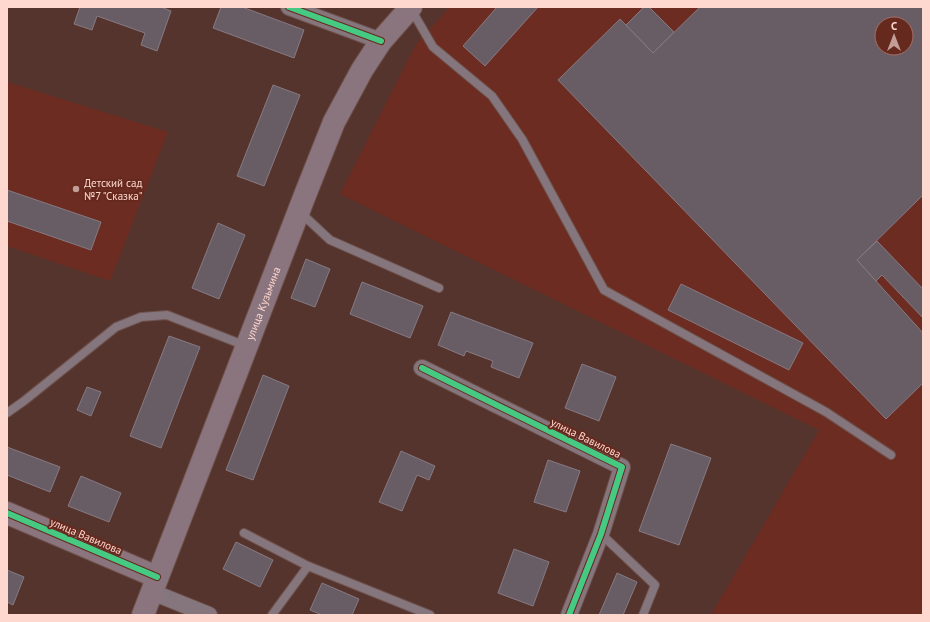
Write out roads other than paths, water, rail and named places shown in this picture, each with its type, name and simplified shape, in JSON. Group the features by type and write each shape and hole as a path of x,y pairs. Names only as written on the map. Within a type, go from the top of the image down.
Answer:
{"main road":[{"name":"улица Кузьмина","path":"143,615 334,122 362,70 381,41 411,8"},
{"name":"улица Вавилова","path":"7,513 155,584"}],"street":[{"path":"289,7 381,41"},
{"name":"улица Вавилова","path":"422,368 622,467 601,534 569,615"},
{"name":"улица Вавилова","path":"155,584 209,615"}],"lane":[{"path":"411,8 433,47 492,96 522,139 604,290 826,412 891,455"},
{"path":"299,211 330,240 439,288"},
{"path":"7,413 116,327 141,317 167,315 246,346"},
{"path":"244,533 308,566 430,615"},
{"path":"601,534 655,585 643,615"},
{"path":"272,615 308,566"}],"place":[{"name":"Детский сад №7 \"Сказка\"","path":"76,189"}]}
